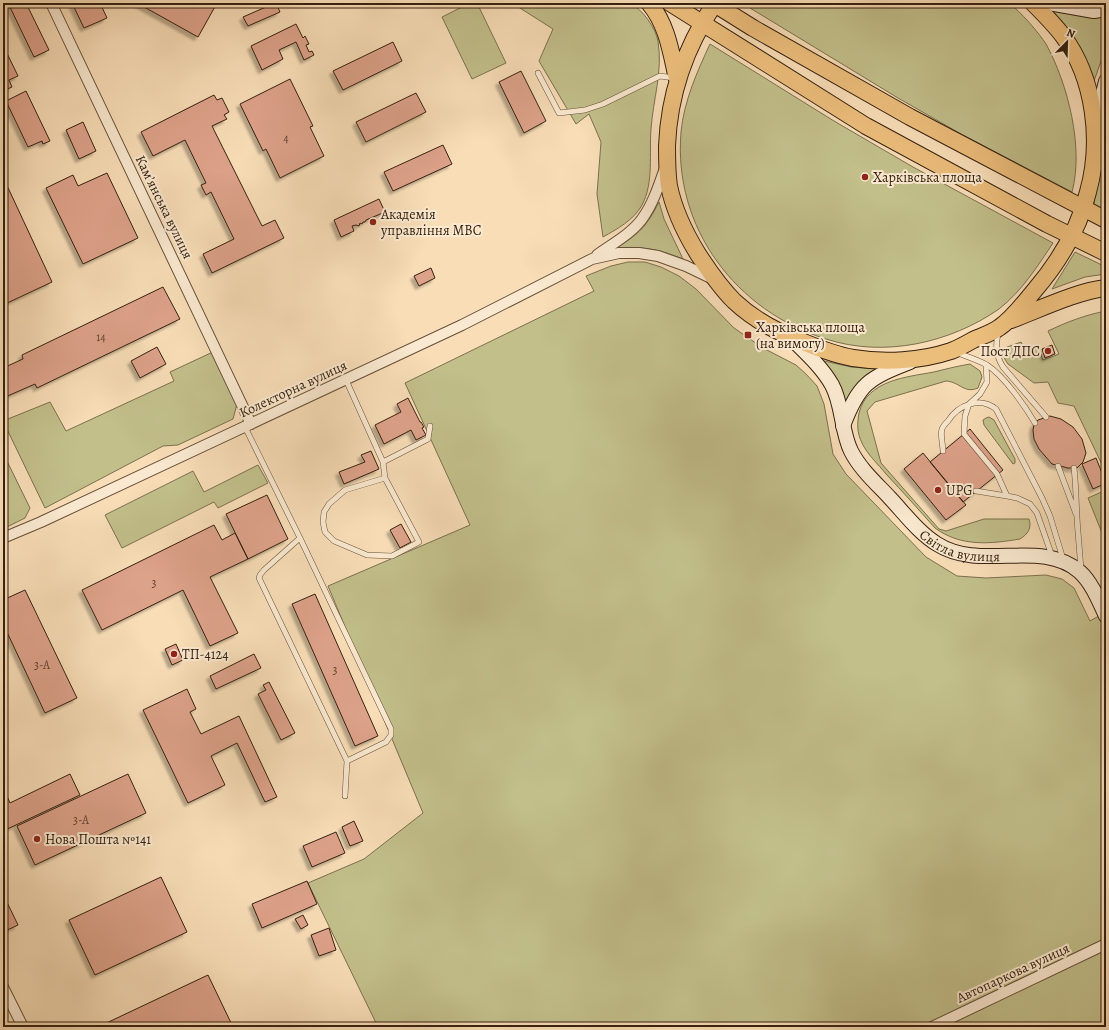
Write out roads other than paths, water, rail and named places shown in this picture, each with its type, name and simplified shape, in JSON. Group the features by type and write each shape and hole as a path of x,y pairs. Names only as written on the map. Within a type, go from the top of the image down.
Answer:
{"main road":[{"path":"649,3 665,29 677,79"},
{"path":"670,3 866,126 1106,254"},
{"path":"1106,220 910,117 753,28 714,3 690,47 677,79 672,100 668,129 667,161 669,185 677,211 691,242 715,280 736,302 763,323 790,337 823,350 852,357 883,360 919,358 951,351 1003,325 1075,296 1106,288"},
{"path":"1033,3 1054,24 1065,38 1076,57 1087,85 1095,125 1106,148"},
{"path":"1049,3 1094,11 1106,9"},
{"path":"1003,325 1044,280 1071,236 1084,209 1092,173 1095,125 1106,80"},
{"name":"Світла вулиця","path":"790,337 822,370 832,385 838,403 846,439 858,462 924,534 938,545 953,552 970,556 1032,556 1059,560 1081,573 1094,590 1106,616"},
{"path":"843,426 856,396 871,380 885,372 919,358"}],"street":[{"name":"Камʼянська вулиця","path":"51,3 248,426"},
{"name":"Колекторна вулиця","path":"3,538 41,522 346,380 462,325 592,259 627,234 642,219 658,188 667,161"},
{"name":"Колекторна вулиця","path":"592,259 619,253 639,253 658,256 686,266 715,280"},
{"name":"Автопаркова вулиця","path":"932,1027 1106,944"},
{"path":"3,987 23,1027"}],"lane":[{"path":"538,73 559,113 585,110 604,104 660,76 677,79"},
{"path":"1003,325 996,349 998,359 1003,367 1046,417"},
{"path":"951,351 974,359 994,370 1024,405 1035,423"},
{"path":"943,451 942,429 958,409 969,404 980,394 987,382 986,365"},
{"path":"346,380 383,462 384,478 419,542 392,556 367,555 334,541 325,532 322,522 324,512 330,504 345,490 384,478"},
{"path":"969,404 983,403 991,405 996,409 1050,516 1059,560"},
{"path":"969,404 965,416 964,434 997,474 1006,496"},
{"path":"248,426 391,729 391,735 386,742 346,761"},
{"path":"383,462 428,439 430,426"},
{"path":"1058,466 1077,518"},
{"path":"1074,468 1077,494 1077,518 1081,573"},
{"path":"976,491 1017,498 1030,504 1038,513 1059,560"},
{"path":"300,538 264,570 260,575 260,578 346,761 345,796"}],"place":[{"name":"Харківська площа","path":"865,177"},
{"name":"Академія управління МВС","path":"373,222"},
{"name":"Харківська площа (на вимогу)","path":"748,335"},
{"name":"Пост ДПС","path":"1048,351"},
{"name":"UPG","path":"938,490"},
{"name":"ТП-4124","path":"174,654"},
{"name":"Нова Пошта №141","path":"37,839"}]}
